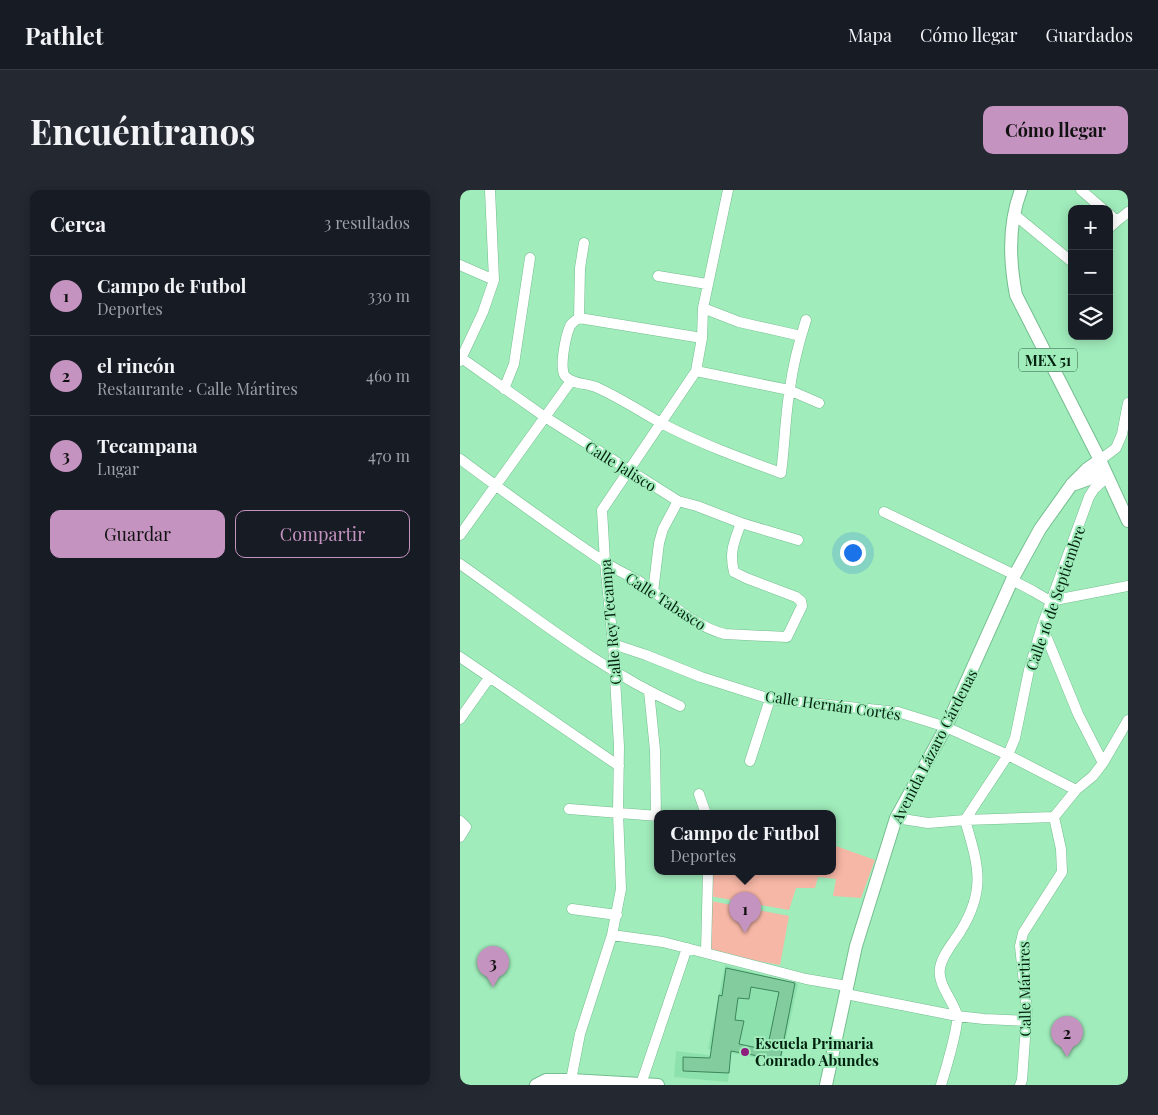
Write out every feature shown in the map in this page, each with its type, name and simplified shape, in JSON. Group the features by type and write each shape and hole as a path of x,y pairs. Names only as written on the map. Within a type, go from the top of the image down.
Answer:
{"main road":[{"name":"MEX 51","path":"1021,190 1010,241 1011,272 1016,295 1100,460 1128,521"},
{"name":"Avenida Lázaro Cárdenas","path":"826,1085 866,914 896,818 946,727 1013,578 1040,529 1072,484 1087,469 1100,460"},
{"path":"1072,484 1106,475"},
{"path":"543,1083 572,1080 658,1085"}],"street":[{"path":"461,359 483,312 494,280 490,190"},
{"name":"Calle Rey Tecampa","path":"572,1080 580,1034 612,935 621,888 615,673 604,562 602,510 696,371 702,338 703,308 728,190"},
{"path":"1081,190 1098,205"},
{"path":"1113,220 1128,212"},
{"path":"1015,215 1068,259"},
{"path":"584,243 580,268 578,318 570,326 562,370 564,376 571,381 596,386 661,422 706,444 781,472 789,390 806,320"},
{"path":"504,389 514,364 530,258"},
{"path":"460,265 494,280"},
{"path":"658,276 708,284"},
{"path":"703,308 739,322 801,336"},
{"path":"578,318 702,338"},
{"name":"Calle Jalisco","path":"461,359 629,472 678,501 798,540"},
{"path":"696,371 789,390 819,403"},
{"path":"460,535 571,381"},
{"path":"1100,460 1116,448 1122,434 1128,403"},
{"name":"Calle Tabasco","path":"460,459 604,562 637,581 701,624 716,632 725,634 787,637 802,606 801,601 796,597 734,572 731,560 732,546 742,523"},
{"name":"Calle 16 de Septiembre","path":"965,820 1008,755 1015,738 1029,670 1050,601 1089,498 1106,475"},
{"path":"653,592 659,543 663,530 678,501"},
{"path":"884,512 1013,578 1050,601 1128,586"},
{"path":"460,564 615,673 680,706"},
{"path":"1042,626 1078,714 1103,762"},
{"name":"Calle Hernán Cortés","path":"613,644 646,655 701,678 770,699 898,712 946,727 1008,755 1076,790"},
{"path":"460,656 489,678 538,709 619,766"},
{"path":"460,719 489,678"},
{"path":"649,691 656,750 657,810"},
{"path":"750,761 770,699"},
{"path":"896,818 928,823 1054,817 1076,790 1093,776 1128,720"},
{"path":"699,794 705,810"},
{"path":"569,809 654,816"},
{"name":"Calle Mártires","path":"1020,1085 1022,1080 1026,1021 1026,989 1020,946 1023,934 1062,872 1061,849 1054,817"},
{"path":"941,1085 948,1062 957,1016 940,974 940,967 970,914 979,879 965,820"},
{"path":"460,837 463,824"},
{"path":"706,952 708,875"},
{"path":"572,909 616,915"},
{"path":"612,935 663,942 706,952 847,990 957,1016 984,1020 1026,1021"},
{"path":"641,1084 687,948"}],"shaded area":[{"path":"836,846 875,860 861,898 833,896 836,879 818,877 815,888 796,888 789,910 709,896 711,875 836,875"},
{"path":"711,901 789,916 780,965 702,951"},
{"path":"725,965 798,984 781,1062 708,1049"},
{"path":"676,1051 730,1058 728,1082 674,1077"}],"building":[{"path":"726,968 795,983 780,1060 731,1051 729,1073 683,1071 683,1057 710,1058 719,995 722,996","holes":["751,987 779,992 767,1050 739,1044 744,1021 735,1020 738,998 749,999"]}],"place":[{"name":"Campo de Futbol","path":"745,933"},
{"name":"Tecampana","path":"493,987"},
{"name":"Escuela Primaria Conrado Abundes","path":"745,1052"},
{"name":"el rincón","path":"1067,1057"}]}
